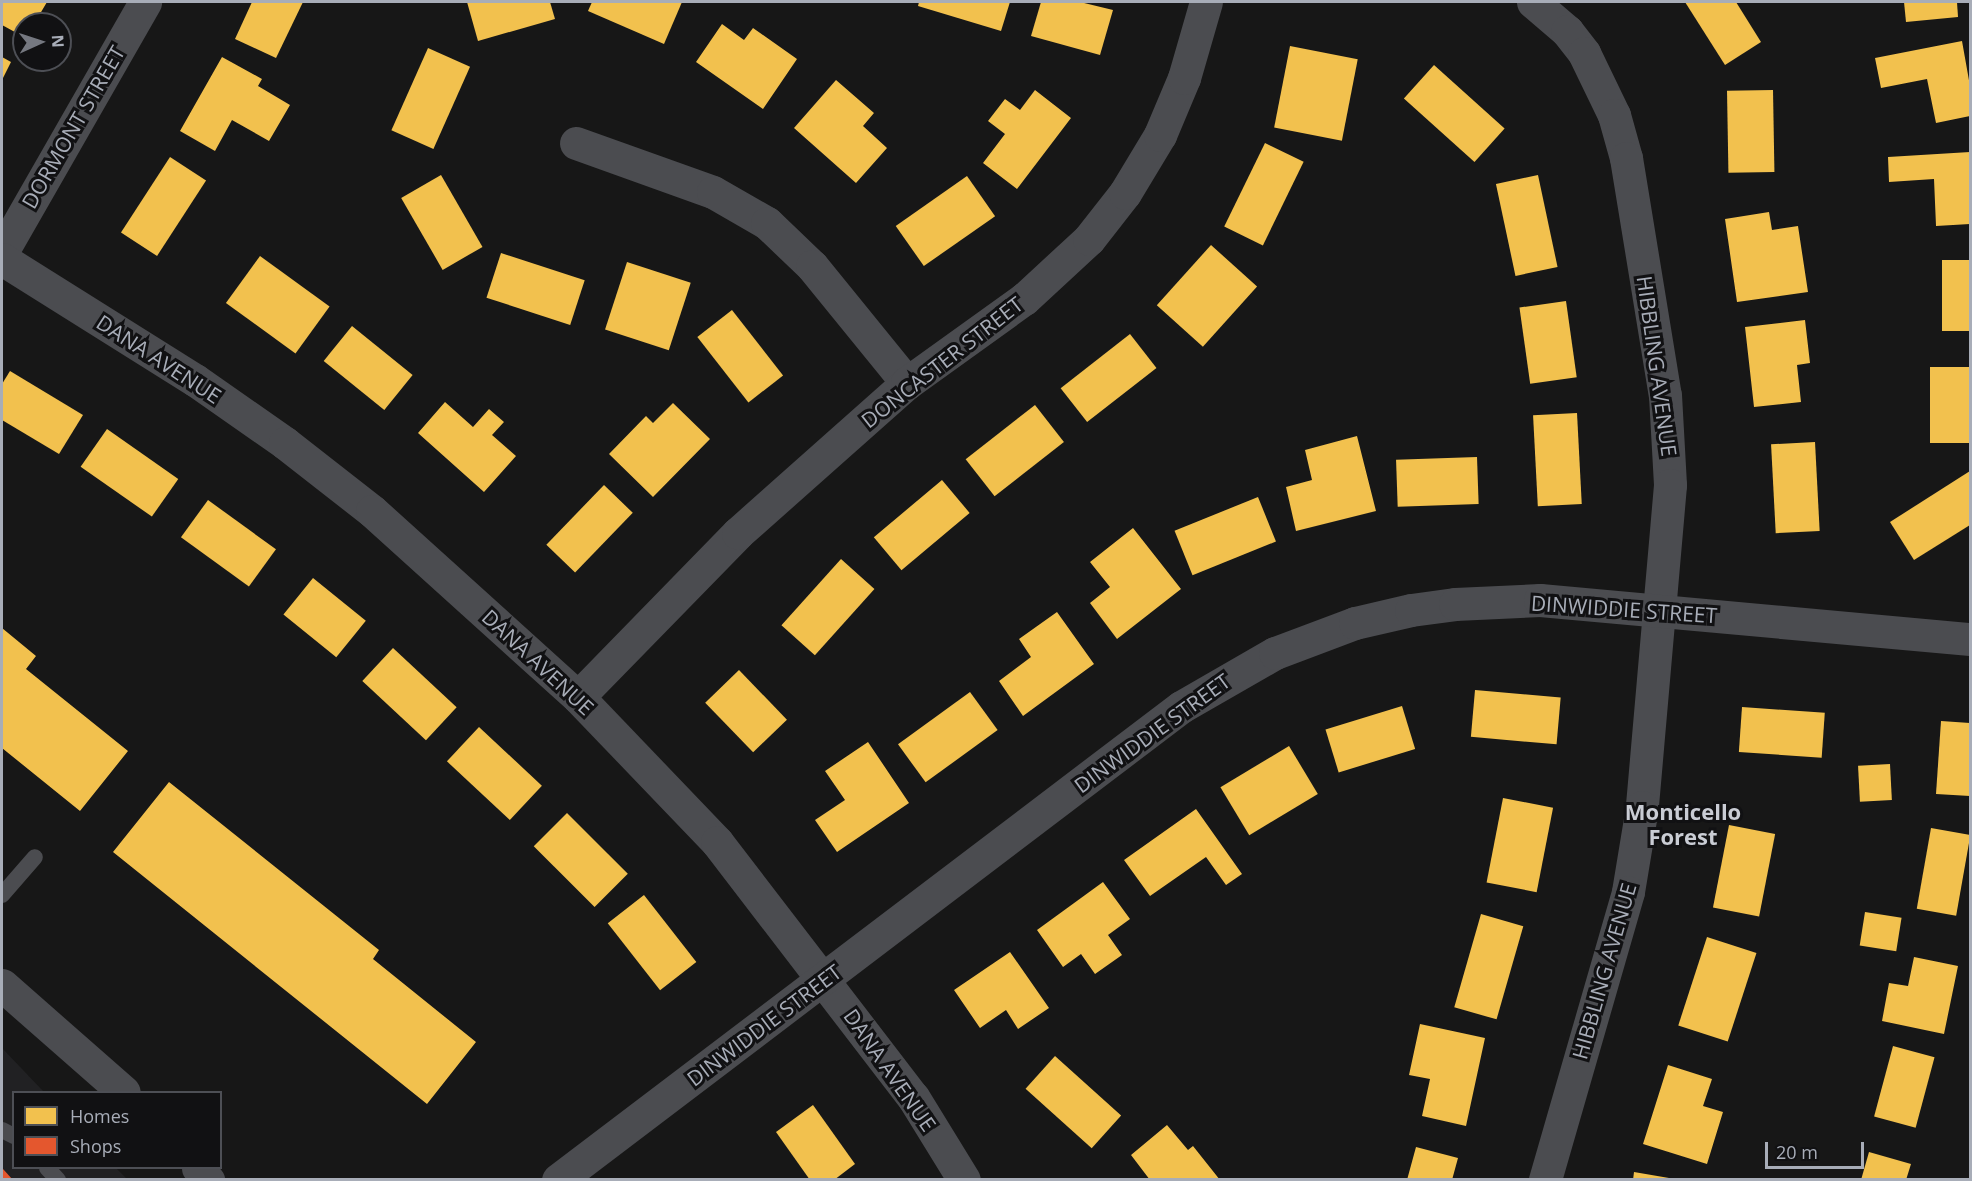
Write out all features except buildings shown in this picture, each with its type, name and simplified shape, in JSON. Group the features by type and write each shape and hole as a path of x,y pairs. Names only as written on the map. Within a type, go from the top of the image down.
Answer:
{"street":[{"name":"DORMONT STREET","path":"2,252 145,2"},
{"name":"DONCASTER STREET","path":"578,697 738,533 906,383 1048,279 1089,239 1125,193 1160,135 1180,88 1206,2"},
{"name":"HIBBLING AVENUE","path":"1533,2 1567,31 1584,53 1604,89 1626,158 1670,445 1660,610 1642,807 1628,892 1545,1179"},
{"path":"576,143 713,192 767,223 812,267 906,383"},
{"name":"DANA AVENUE","path":"2,259 195,380 285,443 372,511 578,697 717,842 825,979 913,1097 964,1179"},
{"name":"DINWIDDIE STREET","path":"558,1179 825,979 1181,707 1275,653 1355,623 1455,604 1540,600 1971,639"},
{"path":"2,985 123,1091"}],"lane":[{"path":"2,895 34,857"}],"shaded area":[{"path":"2,1048 43,1091 12,1091 12,1169 117,1169 127,1179 2,1179"}],"district":[{"name":"Monticello Forest","path":"1683,824"}]}
